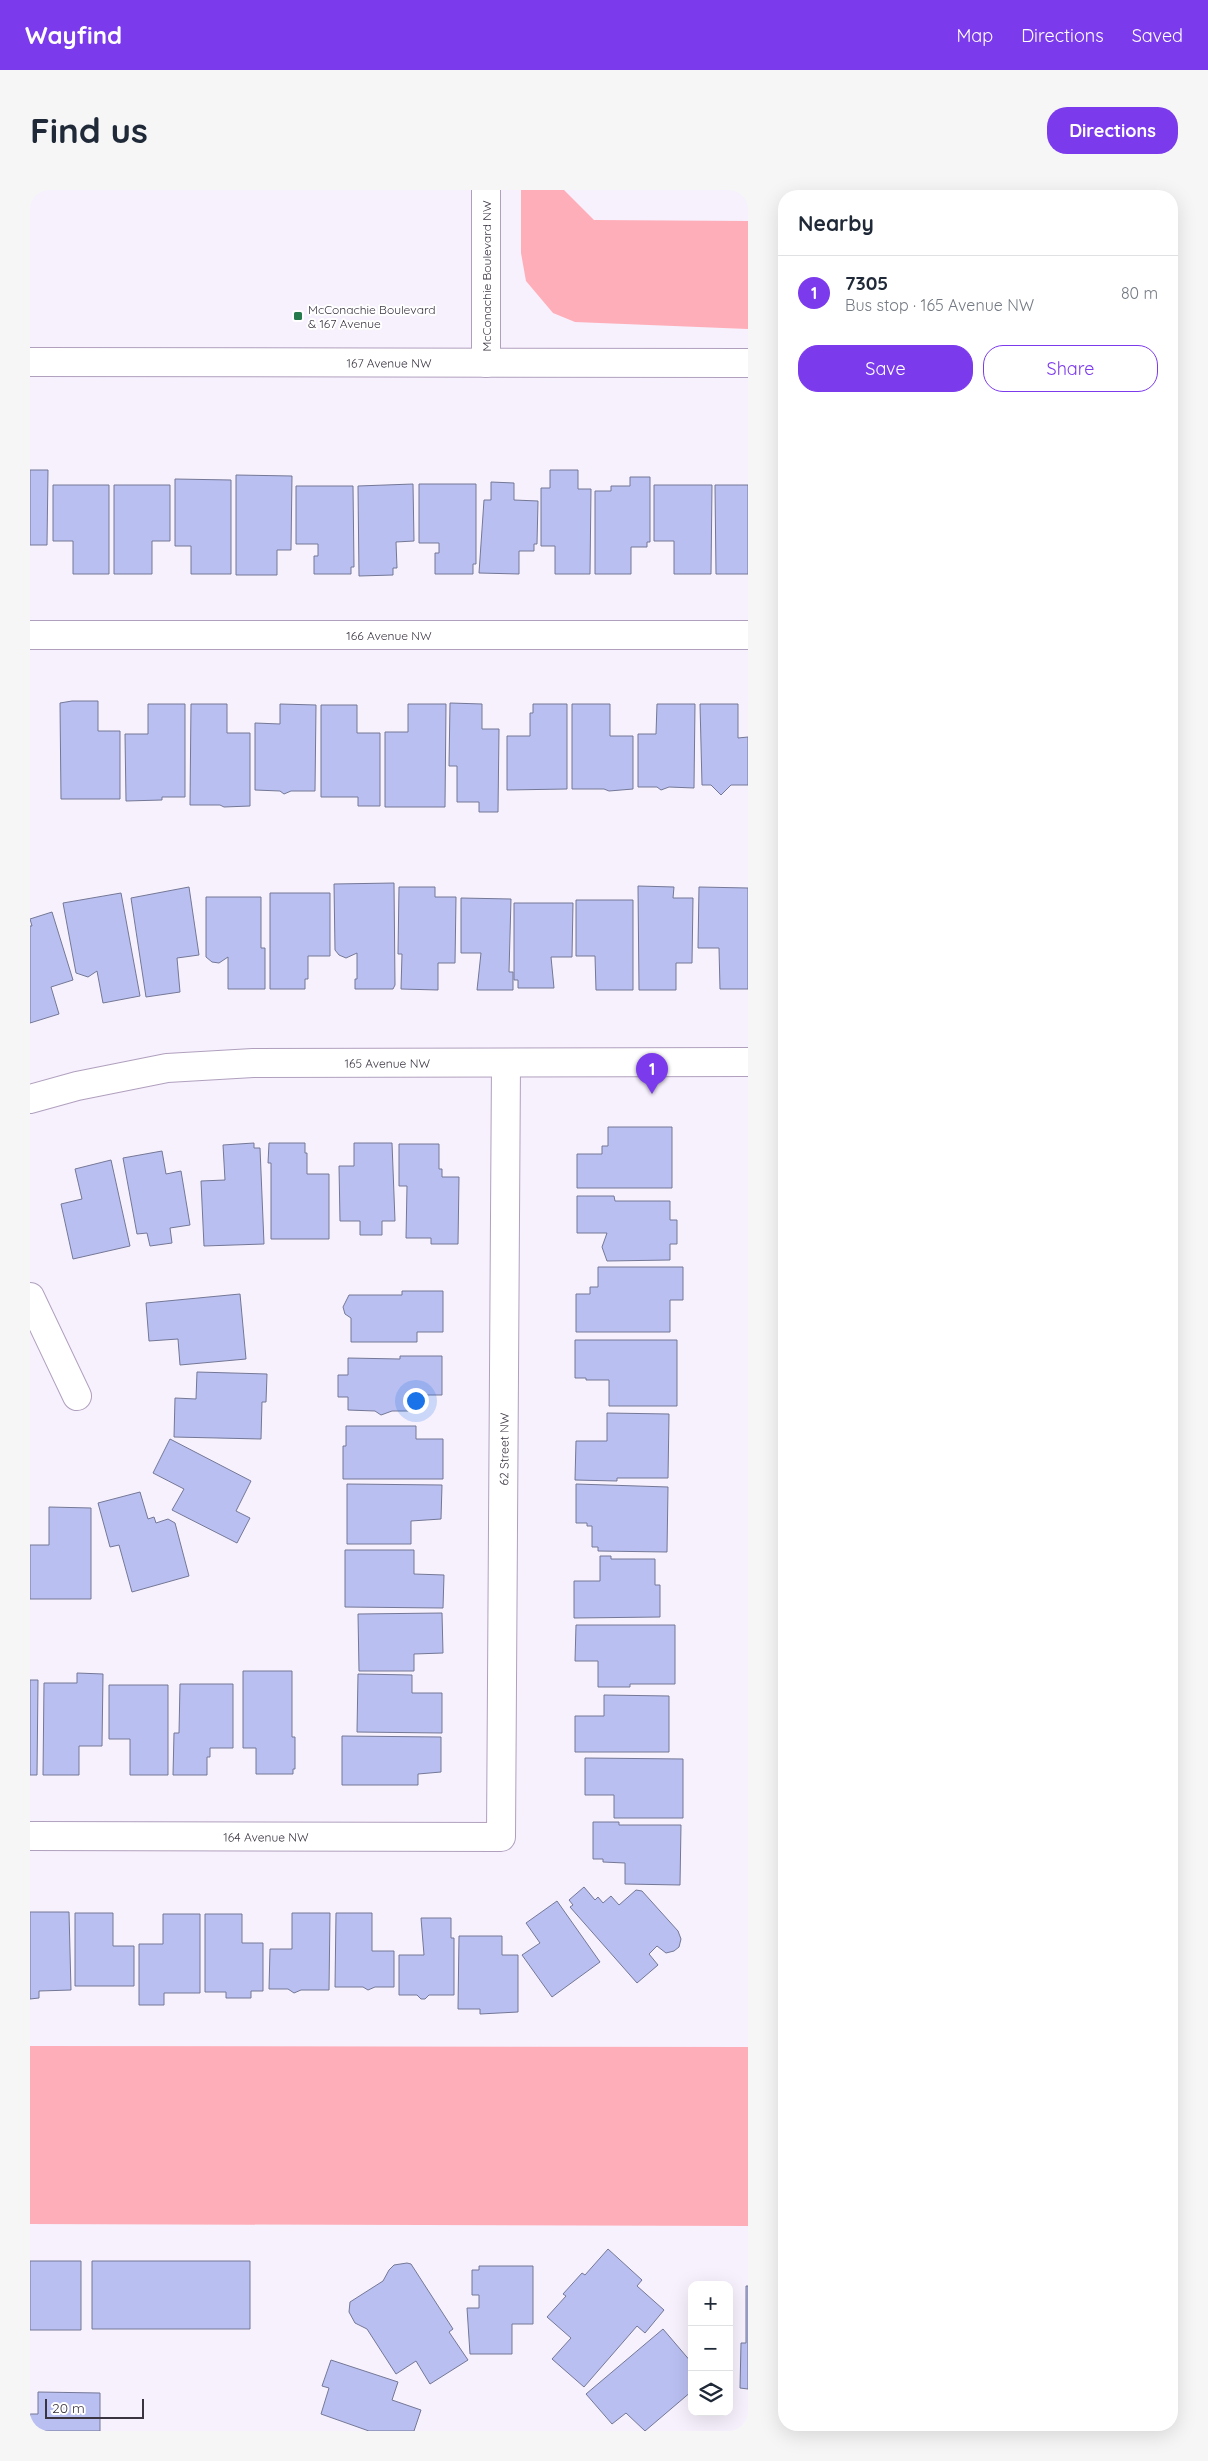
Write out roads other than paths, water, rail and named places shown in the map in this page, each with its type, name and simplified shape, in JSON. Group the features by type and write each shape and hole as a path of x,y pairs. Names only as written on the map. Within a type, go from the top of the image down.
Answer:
{"street":[{"name":"McConachie Boulevard NW","path":"486,190 486,362"},
{"name":"167 Avenue NW","path":"30,362 748,363"},
{"name":"166 Avenue NW","path":"30,635 748,635"},
{"name":"165 Avenue NW","path":"30,1098 77,1086 167,1068 253,1063 748,1062"},
{"name":"62 Street NW","path":"501,1837 506,1063"},
{"path":"30,1298 77,1396"},
{"name":"164 Avenue NW","path":"30,1836 501,1837"}],"place":[{"name":"McConachie Boulevard & 167 Avenue","path":"298,316"},
{"name":"7305","path":"652,1094"}]}
